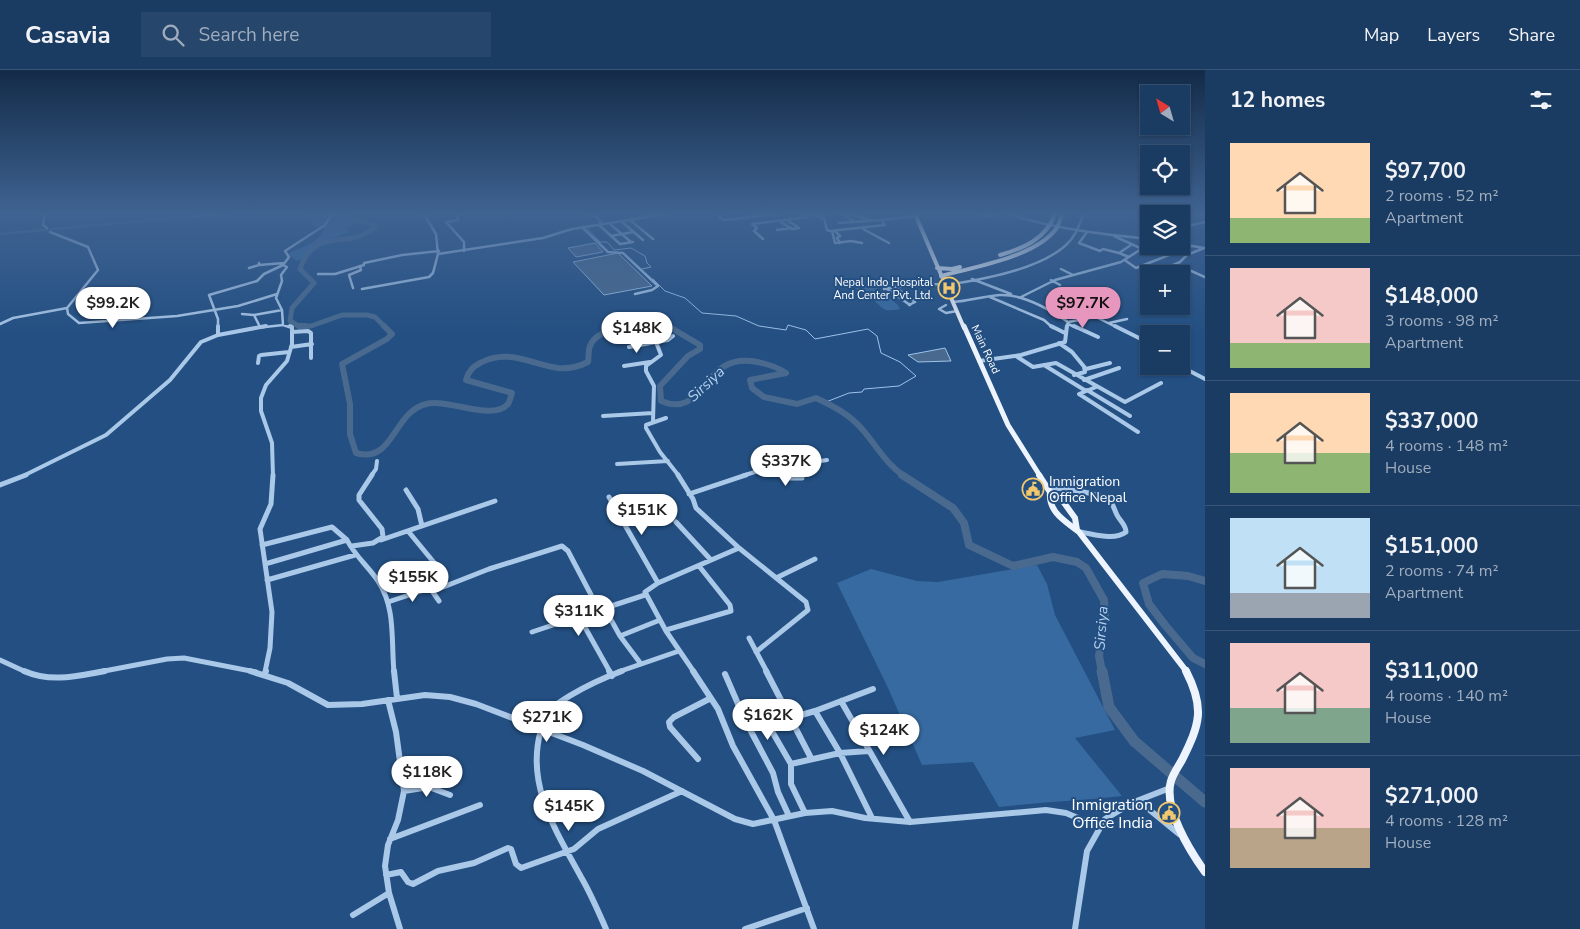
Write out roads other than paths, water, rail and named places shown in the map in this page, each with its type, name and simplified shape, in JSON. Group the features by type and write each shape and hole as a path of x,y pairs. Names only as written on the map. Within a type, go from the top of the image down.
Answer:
{"main road":[{"name":"Main Road","path":"931,254 1008,424 1048,489"},
{"path":"937,268 952,269 999,254"},
{"path":"940,276 1016,254"},
{"path":"960,266 965,269"},
{"path":"1048,489 1065,503 1075,518 1078,531"},
{"path":"1048,489 1049,502 1059,517 1078,531 1116,583 1169,647 1190,679 1197,694 1200,717 1196,732 1170,784 1170,799 1184,838 1195,859 1205,872"}],"street":[{"path":"0,324 13,318 67,308 98,270 97,264 90,254"},
{"path":"214,292 257,281 264,274 284,264 289,257 287,254"},
{"path":"318,274 336,274 364,265 364,263 402,255 419,254"},
{"path":"362,289 429,277 433,273 439,254"},
{"path":"624,254 658,286 652,290 636,294"},
{"path":"895,287 915,302 911,306 885,289 895,287 945,284 972,279 1022,267 1050,254"},
{"path":"1122,254 1129,257"},
{"path":"1021,297 1030,289 1051,280 1126,261 1133,254"},
{"path":"1126,261 1139,268 1153,262 1153,260 1175,254"},
{"path":"1190,254 1176,264 1205,277"},
{"path":"249,268 259,264 284,264"},
{"path":"283,324 282,310 276,298 282,282 281,275 287,267 284,264"},
{"path":"353,288 349,275 361,270 360,266"},
{"path":"1061,269 1073,275"},
{"path":"972,279 985,286 999,287 1012,295"},
{"path":"1051,280 1060,285"},
{"path":"218,335 218,319 214,311 215,309 210,302 209,295 222,287"},
{"path":"67,308 68,314 79,323 177,316 214,311 248,304 277,294"},
{"path":"953,302 1012,295 1021,297 1098,337"},
{"path":"989,297 1044,320 1053,328 1064,333"},
{"path":"946,305 939,309 946,313 958,311"},
{"path":"242,314 254,315 282,310"},
{"path":"1095,317 1092,314 1111,310"},
{"path":"254,315 260,328"},
{"path":"1068,323 1095,317 1140,339"},
{"path":"1108,323 1127,319"},
{"path":"979,361 1016,356 1059,343 1066,340 1064,333 1068,323"},
{"path":"0,485 23,477 106,435 170,380 201,342 218,335 283,324 292,327 291,346 285,365 269,380 261,397 263,415 271,436 273,489 271,504 261,522 262,545 272,612 270,648 265,674"},
{"path":"292,332 310,332 312,358"},
{"path":"629,348 668,340 673,336"},
{"path":"653,421 654,386 646,371 646,366 661,352 656,342"},
{"path":"1059,343 1072,352 1085,368 1097,375"},
{"path":"291,346 312,344"},
{"path":"258,363 261,355 289,352"},
{"path":"1016,356 1032,367 1056,363 1125,402 1161,383"},
{"path":"624,366 652,362"},
{"path":"1085,368 1110,363"},
{"path":"1044,365 1130,416"},
{"path":"1074,374 1085,372 1085,368"},
{"path":"1084,380 1119,368"},
{"path":"1190,371 1205,379"},
{"path":"1096,387 1079,394 1138,432"},
{"path":"603,416 653,413"},
{"path":"666,418 653,421 646,425 646,428 702,515 806,602 808,606 808,610 756,652"},
{"path":"689,494 758,472 827,460"},
{"path":"377,461 376,469 359,495 361,502 382,529 383,537 380,540"},
{"path":"617,464 668,461"},
{"path":"782,468 789,478 802,478"},
{"path":"1048,489 1095,495 1107,499 1112,503 1117,516 1126,528 1122,535 1112,537 1078,531"},
{"path":"406,490 418,509 422,526"},
{"path":"609,497 658,583"},
{"path":"352,546 380,540 495,501"},
{"path":"676,522 711,560"},
{"path":"262,545 332,527 348,540 356,555 378,581 388,602 392,627 391,642 396,698"},
{"path":"408,531 436,565"},
{"path":"265,564 348,540"},
{"path":"433,591 489,569 562,546 568,551 599,610 645,595 646,592 658,583 740,548"},
{"path":"267,580 356,555"},
{"path":"776,578 815,559"},
{"path":"666,630 731,611 730,605 699,566"},
{"path":"388,602 430,588 440,601"},
{"path":"645,595 679,651 711,698 730,733 733,746 774,820 814,929"},
{"path":"605,609 620,636 642,664"},
{"path":"532,632 571,619 577,619 582,622 612,676"},
{"path":"620,636 660,620"},
{"path":"749,638 810,758"},
{"path":"530,726 541,714 560,699 581,688 679,651"},
{"path":"0,660 31,674 51,678 71,678 167,659 184,658 265,674 288,682 328,705 345,705 425,695 450,697 476,704 617,760 682,791 735,820 753,824 805,813 832,811 910,822 1054,810 1099,827"},
{"path":"725,674 745,720 773,773 778,792 789,816"},
{"path":"791,718 873,689"},
{"path":"698,759 670,727 668,722 711,698"},
{"path":"388,700 396,732 404,791 398,820 386,853 386,875 397,928"},
{"path":"841,701 910,822"},
{"path":"756,704 791,764 788,777 805,813"},
{"path":"815,711 840,752 872,818"},
{"path":"541,730 537,739 536,774 552,820 566,851 583,879 606,929"},
{"path":"791,764 840,752 869,752"},
{"path":"1075,929 1087,851 1099,827 1105,819 1170,784"},
{"path":"404,791 429,787 450,794"},
{"path":"386,875 401,872 408,882 414,884 438,871 474,863 508,848 511,849 516,864 521,868 574,849 598,829 682,791"},
{"path":"1134,802 1155,813 1184,838"},
{"path":"390,839 480,805"},
{"path":"353,915 389,893"},
{"path":"745,929 807,908"}],"waterway":[{"name":"Sirsiya","path":"307,254 300,269 314,283 292,308 290,321 300,327 311,326 342,315 367,315 375,317 392,334 387,339 342,364 350,404 350,434 356,453 369,454 378,451 386,444 406,417 415,409 426,404 446,404 492,411 501,409 508,404 512,393 466,380 471,370 480,363 490,359 509,357 558,368 577,366 588,362 589,348 595,338 621,326"},
{"path":"642,254 645,256 647,263 651,267 642,269"},
{"path":"653,279 665,291 685,298 702,313 736,316 759,326 786,330 788,325 806,330 815,339 868,329 877,336 881,353 900,362 916,376 899,386 864,389 862,392 849,393 826,402"},
{"name":"Sirsiya","path":"617,328 631,323 644,322 671,328"},
{"name":"Sirsiya","path":"299,326 306,326"},
{"name":"Sirsiya","path":"668,326 700,345 700,349 688,356 660,386 661,401 676,404 687,401 697,394 724,366 738,361 769,365 786,373 750,380 752,388 764,397 797,404 816,398 835,407 857,424 886,460 904,476"},
{"name":"Sirsiya","path":"902,475 953,508 964,523 969,545 1013,566 1053,557 1077,562 1086,568 1104,600 1105,614 1099,656 1102,672"},
{"name":"Sirsiya","path":"1205,581 1188,576 1162,574 1143,583 1149,604 1165,625 1193,658 1205,664"},
{"name":"Sirsiya","path":"1102,671 1109,707 1134,741 1205,802"}],"place":[{"name":"Nepal Indo Hospital And Center Pvt. Ltd.","path":"949,288"},
{"name":"Inmigration Office Nepal","path":"1033,489"},
{"name":"Inmigration Office India","path":"1169,813"}]}
